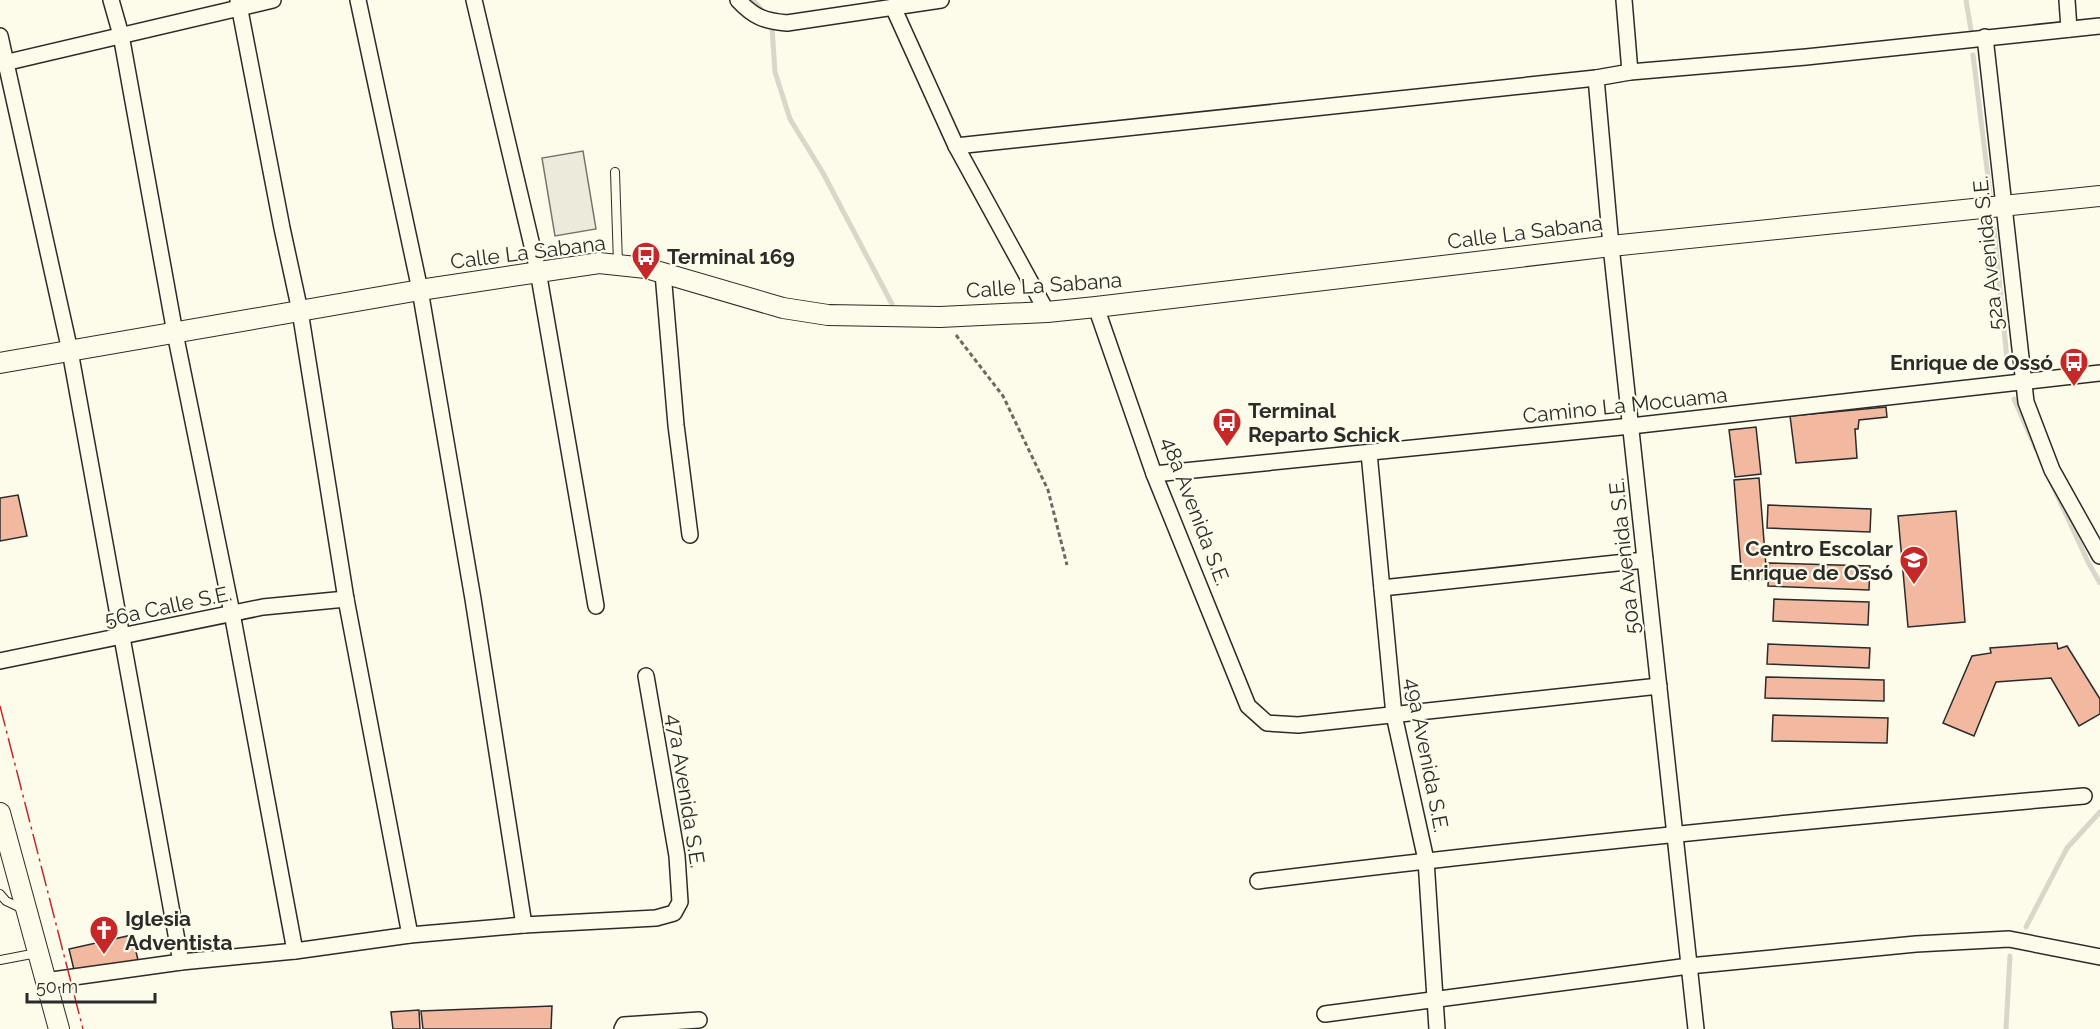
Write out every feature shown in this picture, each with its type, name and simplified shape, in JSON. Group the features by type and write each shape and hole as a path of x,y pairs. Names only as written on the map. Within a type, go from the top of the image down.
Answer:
{"street":[{"path":"111,0 121,35 175,333 232,613 295,951"},
{"path":"4,64 240,4 273,0"},
{"path":"45,981 181,962 295,951 410,935 524,925 473,599 420,290 358,0"},
{"path":"474,0 538,271 596,606"},
{"path":"738,0 758,17 771,22 787,23 941,0"},
{"path":"1624,0 1630,72"},
{"path":"2067,0 2069,29"},
{"path":"240,4 300,311 346,599 410,935"},
{"path":"893,7 956,146 1047,312"},
{"path":"956,146 1596,78 1630,72 1806,57 2100,26"},
{"path":"0,36 4,64 70,351 181,962"},
{"name":"52a Avenida S.E.","path":"1985,37 2026,402 2052,470 2099,553"},
{"name":"50a Avenida S.E.","path":"1596,78 1611,246 1696,1029"},
{"name":"Calle La Sabana","path":"0,363 420,290 599,263 646,268 783,308 828,315 940,317 1047,312 1096,307 1611,246 2100,196"},
{"path":"663,273 676,425 690,535"},
{"name":"48a Avenida S.E.","path":"1096,307 1154,474 1248,706 1267,723 1298,725 1394,714"},
{"name":"Camino La Mocuama","path":"1154,474 1630,426 2100,373"},
{"name":"49a Avenida S.E.","path":"1369,453 1394,714 1426,860 1437,1029"},
{"path":"1382,588 1645,560"},
{"name":"56a Calle S.E.","path":"0,662 263,607 346,599"},
{"name":"47a Avenida S.E.","path":"524,925 656,918 674,913 680,902 677,856 646,676"},
{"path":"1394,714 1659,686"},
{"path":"1258,881 1426,860 1675,834 2084,796"},
{"path":"0,813 59,1029"},
{"path":"1325,1014 1689,966 1916,944 2008,939 2100,957"},
{"path":"622,1029 624,1025 699,1020"}],"lane":[{"path":"615,172 618,265"},
{"path":"0,894 6,901 26,911"},
{"path":"0,960 37,953"}],"path":[{"path":"940,317 953,330 1003,396 1048,490 1067,565"}],"shaded area":[{"path":"583,151 596,229 555,236 542,158"}],"building":[{"path":"1886,407 1887,417 1859,420 1858,429 1855,429 1857,458 1796,463 1790,416"},
{"path":"1756,427 1761,474 1735,477 1729,430"},
{"path":"1759,478 1767,579 1742,581 1734,480"},
{"path":"18,495 27,536 0,541 0,498"},
{"path":"1768,505 1871,509 1870,532 1767,528"},
{"path":"1956,511 1965,622 1908,627 1898,516"},
{"path":"1769,563 1870,566 1869,590 1768,586"},
{"path":"1774,599 1869,602 1868,625 1773,621"},
{"path":"2057,643 2058,649 2067,646 2100,699 2100,714 2079,726 2051,678 1996,682 1974,736 1943,723 1972,656 1991,653 1990,648"},
{"path":"1768,644 1870,648 1869,668 1767,664"},
{"path":"1766,677 1884,680 1884,701 1765,698"},
{"path":"1773,715 1888,718 1887,743 1772,741"},
{"name":"Iglesia Adventista","path":"132,935 138,960 75,974 69,949"},
{"path":"552,1006 551,1029 423,1029 421,1011"},
{"path":"419,1010 420,1029 393,1029 391,1012"}],"waterway":[{"path":"753,0 763,11"},
{"path":"1966,0 1971,30"},
{"path":"772,28 775,72 790,119 823,173 892,304"},
{"path":"1973,55 1990,194"},
{"path":"1994,229 2007,359"},
{"path":"2014,399 2036,449"},
{"path":"2051,482 2100,583"},
{"path":"2026,927 2067,848 2100,812"},
{"path":"2006,1029 2010,956"}],"power":[{"path":"0,706 83,1029"}],"place":[{"name":"Terminal 169","path":"646,282"},
{"name":"Enrique de Ossó","path":"2074,388"},
{"name":"Terminal Reparto Schick","path":"1227,448"},
{"name":"Centro Escolar Enrique de Ossó","path":"1914,586"},
{"name":"Iglesia Adventista","path":"104,956"}]}
